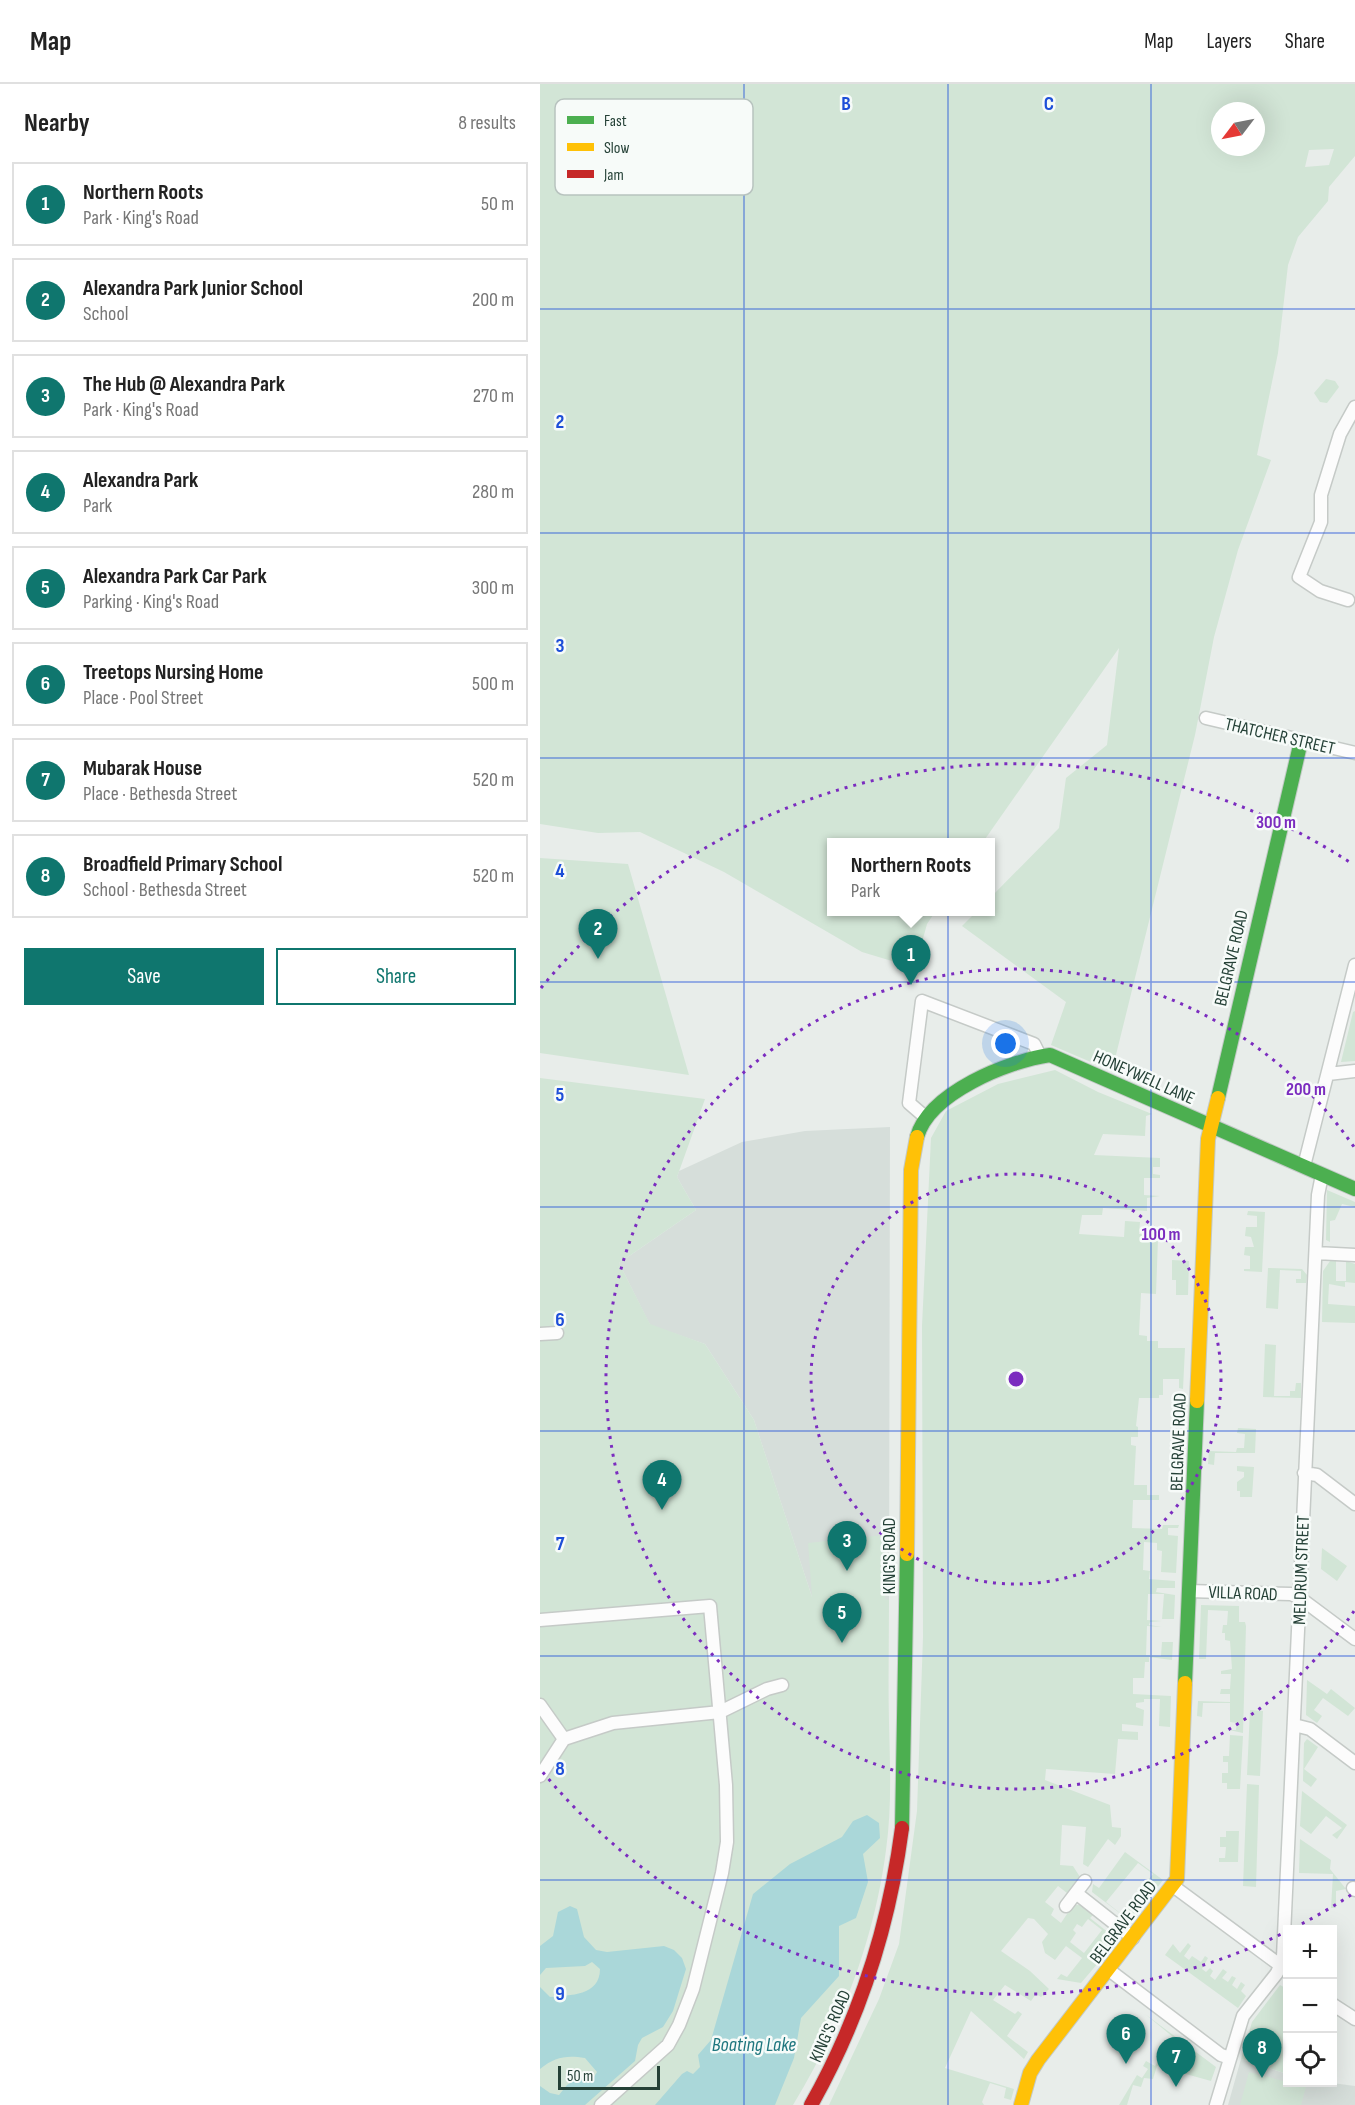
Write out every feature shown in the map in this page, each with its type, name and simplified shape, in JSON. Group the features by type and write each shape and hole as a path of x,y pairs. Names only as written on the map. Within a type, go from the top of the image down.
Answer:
{"street":[{"path":"1348,600 1320,591 1299,577 1321,522 1321,495 1340,434 1355,407"},
{"name":"THATCHER STREET","path":"1206,718 1355,753"},
{"name":"BELGRAVE ROAD","path":"1021,2105 1030,2073 1038,2060 1173,1886 1178,1872 1208,1142 1210,1125 1301,741"},
{"path":"1304,1167 1351,994 1355,965"},
{"name":"HONEYWELL LANE","path":"924,1116 909,1103 922,1001 1034,1044 1040,1056 1050,1055 1355,1189"},
{"path":"924,1116 947,1094 1040,1056"},
{"path":"1328,1074 1355,1071"},
{"name":"KING'S ROAD","path":"811,2105 829,2075 863,1999 888,1920 898,1868 904,1812 911,1170 913,1147 924,1116"},
{"name":"MELDRUM STREET","path":"1285,1925 1318,1184 1322,1174"},
{"path":"1316,1252 1355,1255"},
{"path":"540,1334 557,1333"},
{"path":"1304,1473 1317,1475 1355,1504"},
{"name":"VILLA ROAD","path":"1189,1591 1291,1594 1300,1598 1355,1639"},
{"path":"540,1620 710,1606 720,1712 727,1842 722,1873 693,1989 679,2025 668,2045 601,2105"},
{"path":"540,1776 564,1739 613,1723 720,1712 767,1689 782,1685"},
{"path":"540,1705 564,1739"},
{"path":"1294,1725 1310,1729 1355,1763"},
{"path":"1066,1906 1085,1881"},
{"path":"1173,1886 1283,1967"},
{"path":"1076,1893 1133,1938"},
{"path":"1216,2105 1243,2016 1283,1969"},
{"path":"1109,1970 1222,2056 1230,2058"},
{"path":"1337,2007 1355,2019"}],"shaded area":[{"path":"890,1127 889,1600 813,1600 754,1420 705,1344 650,1325 619,1263 696,1210 677,1177 679,1171 742,1142 805,1131"},
{"path":"1241,2059 1283,2073 1283,2087 1337,2087 1337,2084 1355,2086 1355,2105 1228,2105"}],"green space":[{"path":"540,84 1355,84 1355,156 1329,187 1328,201 1298,237 1288,265 1278,353 1257,455 1271,460 1238,550 1214,637 1195,735 1112,1071 1051,1045 1066,1002 962,926 972,916 995,916 995,893 1059,828 1066,778 1107,745 1119,648 986,838 827,838 827,916 932,916 927,924 915,968 862,952 724,872 640,832 598,833 540,824","holes":["1334,149 1329,165 1305,167 1309,150"]},
{"path":"1326,379 1335,381 1339,387 1327,403 1320,402 1314,393"},
{"path":"540,858 628,864 689,1075 540,1053"},
{"path":"1355,1011 1355,1061 1341,1062 1353,1012"},
{"path":"1055,1070 1098,1092 1152,1114 1146,1116 1145,1136 1103,1134 1094,1155 1160,1158 1160,1167 1153,1167 1153,1174 1160,1175 1160,1178 1144,1178 1144,1195 1160,1196 1147,1198 1147,1211 1103,1208 1102,1215 1082,1215 1079,1234 1124,1237 1125,1221 1140,1222 1139,1234 1154,1234 1154,1238 1158,1239 1156,1294 1141,1293 1139,1335 1147,1336 1147,1341 1158,1341 1158,1348 1185,1348 1183,1389 1179,1388 1179,1379 1163,1379 1163,1395 1159,1395 1159,1398 1139,1398 1136,1426 1138,1437 1131,1437 1131,1445 1136,1446 1134,1485 1147,1485 1147,1495 1159,1495 1159,1500 1133,1500 1132,1528 1162,1529 1163,1525 1179,1525 1178,1528 1168,1528 1168,1535 1178,1536 1176,1573 1161,1572 1162,1551 1157,1550 1157,1543 1144,1542 1143,1570 1150,1571 1149,1579 1175,1581 1175,1588 1157,1588 1156,1592 1175,1595 1174,1619 1162,1619 1164,1594 1148,1594 1147,1620 1162,1621 1150,1622 1149,1625 1162,1627 1147,1626 1146,1655 1161,1656 1162,1642 1173,1642 1172,1660 1149,1657 1149,1662 1145,1662 1144,1678 1133,1678 1133,1694 1171,1696 1170,1727 1159,1726 1160,1699 1144,1699 1144,1702 1136,1703 1136,1707 1144,1710 1143,1726 1122,1724 1122,1731 1138,1732 1138,1740 1118,1739 1115,1774 1046,1769 1045,1780 1110,1805 1112,1827 1121,1828 1121,1836 1115,1845 1108,1839 1088,1867 1083,1864 1086,1827 1062,1825 1060,1865 1073,1866 1080,1877 1067,1893 1058,1886 1045,1902 1054,1909 1051,1915 1061,1923 1073,1905 1081,1905 1093,1915 1090,1918 1114,1937 1116,1942 1081,1983 1057,1979 1061,1974 1067,1977 1082,1958 1066,1946 1055,1960 1045,1953 1042,1942 1048,1934 1034,1919 1028,1918 1001,1951 1030,1971 1049,1989 1041,1997 1036,1994 1031,2001 1005,1985 993,2000 1015,2014 1018,2011 1022,2014 1007,2036 1028,2052 1024,2059 971,2011 945,2068 1014,2089 1011,2100 1004,2098 1006,2088 990,2083 982,2102 984,2105 829,2105 879,1999 899,1944 917,1811 923,1637 922,1326 931,1138 946,1111 998,1084","holes":["1088,1919 1102,1930 1084,1953 1070,1942 1076,1933 1073,1930 1077,1924 1082,1927"]},
{"path":"540,1078 705,1099 677,1177 696,1210 619,1263 650,1324 705,1344 754,1420 812,1597 808,1543 883,1535 885,1599 889,1600 890,1786 889,1818 881,1884 853,1982 826,2045 793,2105 540,2105"},
{"path":"1327,1190 1355,1202 1355,1207 1342,1204 1335,1220 1330,1221 1330,1242 1326,1240"},
{"path":"1248,1211 1265,1212 1262,1272 1244,1271 1244,1269 1250,1269 1250,1256 1244,1255 1245,1247 1254,1247 1251,1237 1245,1236 1246,1227 1257,1227 1257,1216 1247,1215"},
{"path":"1172,1260 1189,1261 1188,1295 1176,1295 1176,1280 1172,1280"},
{"path":"1330,1261 1336,1261 1336,1281 1346,1281 1346,1261 1355,1264 1355,1283 1345,1282 1345,1287 1329,1284 1328,1304 1355,1306 1355,1323 1322,1322 1323,1271"},
{"path":"1268,1268 1302,1269 1307,1275 1306,1283 1296,1283 1296,1279 1301,1279 1301,1271 1280,1270 1278,1309 1266,1308"},
{"path":"1265,1344 1276,1345 1274,1396 1290,1396 1290,1391 1295,1391 1296,1383 1301,1383 1301,1398 1263,1397"},
{"path":"1238,1428 1256,1429 1255,1453 1215,1453 1214,1465 1208,1464 1209,1451 1236,1452 1237,1448 1244,1448 1245,1434 1237,1433"},
{"path":"1237,1466 1254,1467 1252,1497 1240,1497 1240,1491 1237,1491 1237,1482 1244,1477 1244,1472 1237,1471"},
{"path":"1322,1548 1347,1566 1337,1581 1321,1569"},
{"path":"1201,1605 1239,1606 1239,1622 1245,1622 1243,1733 1229,1730 1236,1730 1237,1723 1230,1722 1230,1703 1203,1703 1202,1717 1197,1716 1198,1701 1230,1702 1230,1694 1220,1694 1221,1689 1230,1689 1231,1674 1221,1674 1221,1671 1232,1669 1230,1641 1225,1640 1225,1633 1222,1633 1223,1625 1227,1625 1228,1611 1208,1610 1206,1659 1199,1659"},
{"path":"1307,1680 1327,1694 1331,1689 1355,1708 1348,1716 1323,1698 1314,1710 1322,1716 1317,1723 1306,1715"},
{"path":"1250,1710 1263,1711 1260,1776 1247,1775"},
{"path":"1230,1735 1243,1736 1240,1789 1227,1789 1227,1783 1222,1783 1222,1773 1228,1773 1228,1762 1223,1762 1223,1756 1229,1756"},
{"path":"1307,1739 1318,1747 1304,1769 1317,1779 1311,1787 1303,1781 1304,1743"},
{"path":"1247,1784 1259,1785 1256,1887 1243,1886"},
{"path":"1302,1791 1347,1825 1337,1839 1332,1835 1342,1828 1326,1816 1311,1834 1300,1826"},
{"path":"1226,1831 1239,1831 1238,1862 1219,1862 1219,1858 1225,1858 1226,1847 1220,1847 1220,1837 1226,1837"},
{"path":"1300,1839 1331,1860 1330,1869 1346,1889 1336,1891 1336,1908 1331,1908 1333,1874 1299,1873"},
{"path":"1125,1852 1163,1880 1130,1921 1092,1892 1093,1884 1099,1888","holes":["1138,1863 1153,1874 1120,1913 1106,1902"]},
{"path":"1188,1943 1191,1946 1184,1956 1189,1960 1192,1956 1201,1962 1205,1956 1208,1958 1202,1969 1206,1972 1210,1968 1213,1971 1210,1976 1215,1980 1223,1969 1227,1972 1222,1978 1228,1982 1232,1976 1236,1978 1232,1985 1237,1989 1241,1982 1245,1985 1241,1991 1246,1996 1238,2008 1165,1955 1173,1944 1180,1953"},
{"path":"1280,1985 1283,1987 1283,2073 1241,2059 1252,2022"},
{"path":"1145,2014 1216,2067 1211,2081 1157,2066 1153,2079 1144,2078 1141,2087 1133,2085 1127,2105 1119,2105 1137,2075 1142,2078 1148,2069 1143,2066 1146,2061 1155,2066 1173,2037"},
{"path":"1249,2072 1283,2081 1283,2087 1306,2087 1301,2105 1240,2105"}],"water":[{"name":"Boating Lake","path":"867,1815 879,1823 880,1838 863,1854 868,1882 856,1918 839,1926 839,1976 801,2018 794,2058 775,2105 655,2105 682,2074 687,2071 693,2074 700,2067 698,2055 711,2040 753,1894 790,1864 842,1837 853,1821"},
{"path":"570,1906 577,1909 584,1937 596,1950 607,1952 664,1946 674,1950 682,1958 686,1969 673,2011 663,2027 642,2038 635,2061 585,2105 540,2105 540,2086 550,2093 559,2095 567,2085 581,2077 592,2080 597,2072 585,2058 572,2057 556,2059 540,2069 540,1987 550,1997 575,1994 589,1989 599,1978 600,1969 592,1962 585,1966 546,1968 540,1975 540,1946 553,1936 558,1912"}],"traffic: fast":[{"path":"1218,1098 1301,741"},
{"path":"917,1137 924,1121 953,1093 1013,1064 1050,1055 1355,1189"},
{"path":"1185,1683 1197,1401"},
{"path":"902,1828 907,1554"}],"traffic: slow":[{"path":"1197,1401 1208,1139 1218,1098"},
{"path":"907,1554 911,1170 917,1137"},
{"path":"1021,2105 1030,2073 1038,2060 1177,1879 1185,1683"}],"traffic: jam":[{"path":"811,2105 844,2039 870,1971 889,1901 902,1828"}],"place":[{"name":"Alexandra Park Junior School","path":"598,959"},
{"name":"Northern Roots","path":"911,985"},
{"name":"Alexandra Park","path":"662,1510"},
{"name":"The Hub @ Alexandra Park","path":"847,1571"},
{"name":"Alexandra Park Car Park","path":"842,1643"},
{"name":"Treetops Nursing Home","path":"1126,2064"},
{"name":"Broadfield Primary School","path":"1262,2078"},
{"name":"Mubarak House","path":"1176,2087"}]}
